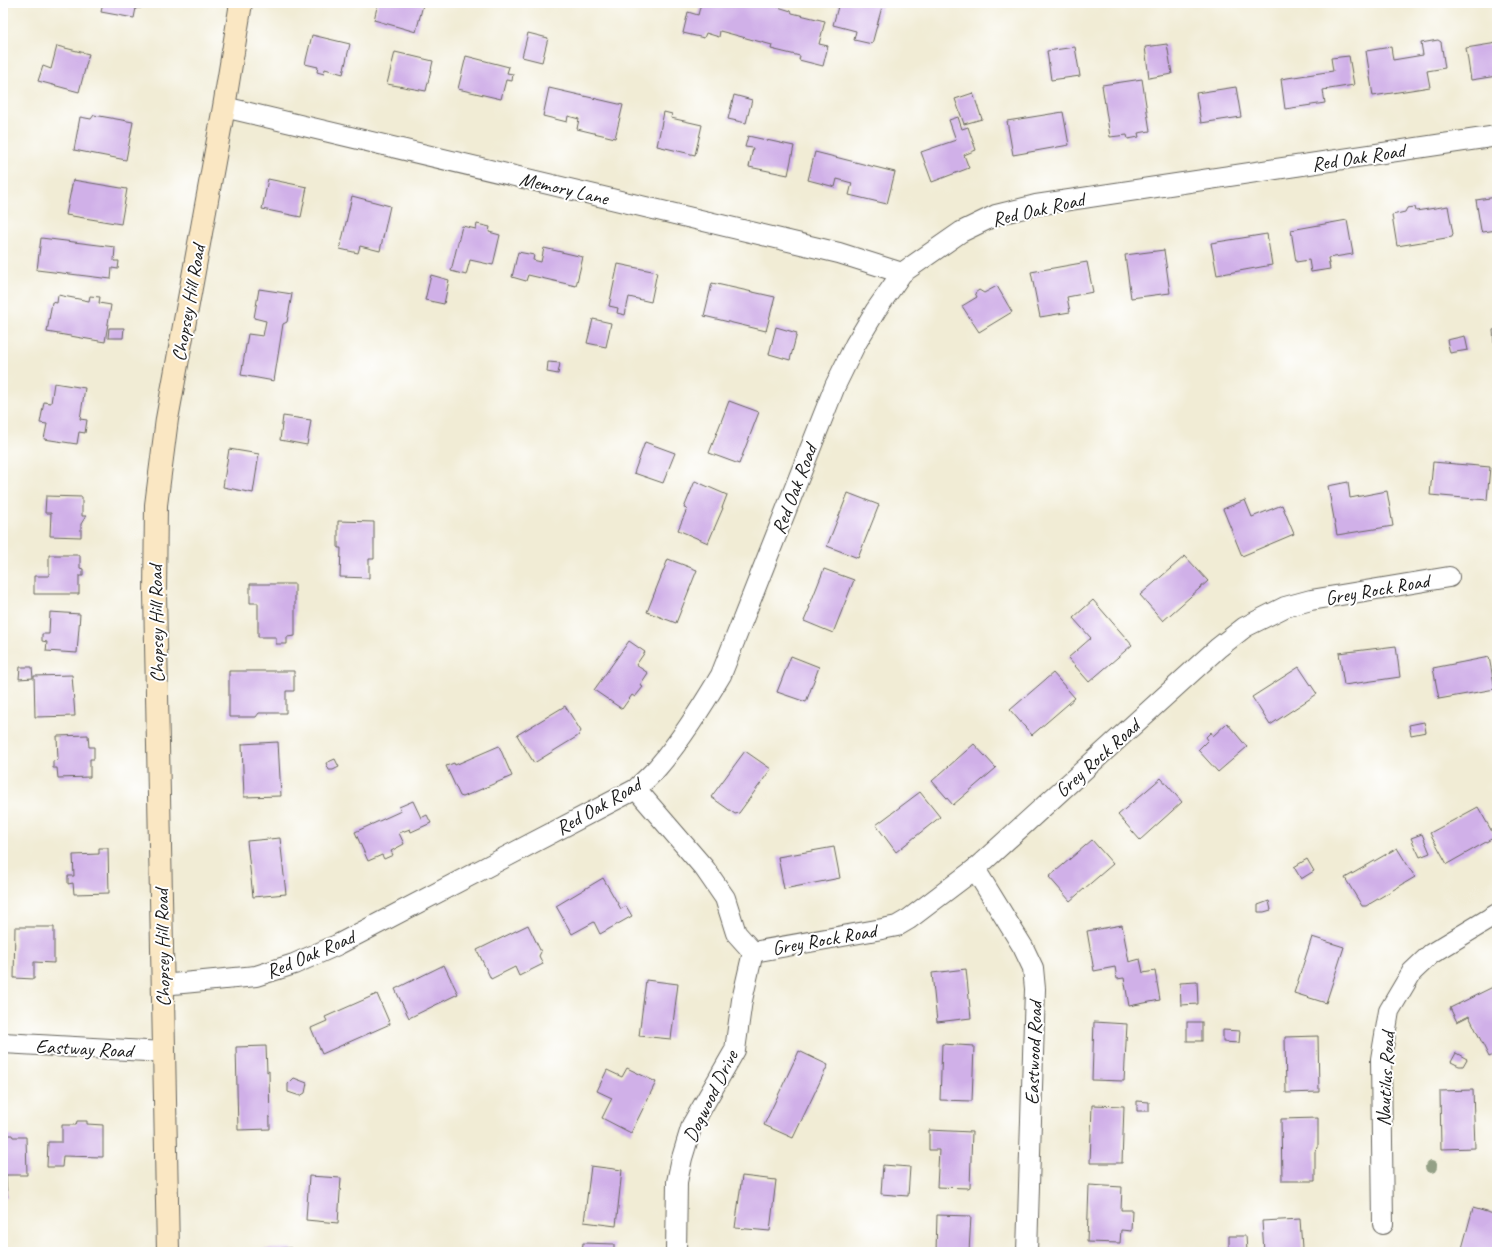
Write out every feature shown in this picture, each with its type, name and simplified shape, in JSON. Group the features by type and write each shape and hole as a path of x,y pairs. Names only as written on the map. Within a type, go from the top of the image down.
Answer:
{"street":[{"name":"Chopsey Hill Road","path":"168,1252 155,593 156,505 167,419 224,107 241,3"},
{"name":"Memory Lane","path":"224,107 831,251 902,273"},
{"name":"Red Oak Road","path":"162,985 256,976 294,964 337,945 636,789 657,768 681,738 702,708 721,675 835,386 855,344 876,310 902,273 961,232 996,215 1036,205 1497,136"},
{"name":"Grey Rock Road","path":"752,952 897,926 909,919 975,869 1218,648 1245,627 1285,607 1305,602 1449,577"},
{"path":"636,789 715,882 725,898 736,933 752,952"},
{"name":"Eastwood Road","path":"975,869 1023,947 1033,968 1035,989 1026,1252"},
{"name":"Nautilus Road","path":"1383,1224 1381,1059 1389,1012 1412,972 1431,954 1497,914"},
{"name":"Dogwood Drive","path":"676,1252 677,1182 682,1158 692,1125 735,1050 742,1000 752,952"},
{"name":"Eastway Road","path":"3,1043 164,1052"}],"building":[{"path":"103,3 142,3 141,8 136,8 134,18 101,12"},
{"path":"378,3 417,3 423,5 416,32 374,20"},
{"path":"701,3 778,3 778,7 791,11 792,13 825,21 819,44 828,46 823,66 799,60 800,56 771,49 772,45 720,31 719,37 706,33 704,38 683,33 688,12 698,15"},
{"path":"839,3 883,3 872,44 854,40 856,31 833,25"},
{"path":"528,33 548,38 542,62 522,57"},
{"path":"312,35 350,44 343,74 325,69 324,74 317,72 318,67 305,64"},
{"path":"1438,40 1441,42 1445,68 1427,71 1430,87 1373,96 1366,51 1391,47 1393,60 1423,55 1421,43"},
{"path":"1497,43 1497,76 1471,80 1466,48"},
{"path":"1167,44 1172,74 1149,78 1145,47"},
{"path":"57,46 89,54 79,92 38,81 43,66 51,69"},
{"path":"1075,47 1080,76 1051,80 1047,51"},
{"path":"395,52 433,61 426,91 387,84"},
{"path":"466,56 509,67 507,73 513,74 512,81 506,80 501,99 458,89"},
{"path":"1349,56 1354,85 1323,90 1325,103 1285,109 1281,79 1333,71 1331,58"},
{"path":"1142,79 1150,131 1138,133 1139,137 1128,139 1127,135 1110,137 1102,85"},
{"path":"1236,87 1241,117 1201,123 1196,93"},
{"path":"549,88 623,105 615,138 577,129 579,119 568,116 567,122 543,116"},
{"path":"973,93 982,119 964,124 955,99"},
{"path":"734,95 752,100 746,123 728,119"},
{"path":"664,112 672,114 671,118 702,125 695,155 657,146"},
{"path":"1063,112 1069,145 1013,155 1007,121"},
{"path":"94,115 133,122 126,160 74,150 80,117 91,119"},
{"path":"958,117 962,129 968,127 976,150 964,155 969,168 932,182 921,152 956,140 949,120"},
{"path":"748,136 794,146 788,175 749,167 753,148 745,147"},
{"path":"815,152 895,172 887,204 849,195 852,183 837,179 835,187 808,180"},
{"path":"268,179 307,187 301,217 262,209"},
{"path":"73,180 127,189 121,224 66,215"},
{"path":"352,196 390,206 380,251 360,246 358,253 340,249"},
{"path":"1497,197 1497,230 1483,232 1481,230 1476,200"},
{"path":"1448,206 1453,234 1452,237 1397,246 1392,215 1405,212 1407,208 1415,207 1416,211"},
{"path":"1347,220 1353,254 1328,258 1330,269 1311,272 1309,260 1296,262 1291,230"},
{"path":"477,224 490,227 489,232 500,235 493,265 470,260 466,275 451,271 462,226 476,229"},
{"path":"1267,234 1272,265 1217,275 1211,243"},
{"path":"41,238 115,247 114,261 119,261 118,269 112,268 111,279 37,270"},
{"path":"544,248 583,257 576,286 528,275 526,281 512,277 518,252 534,255 533,260 541,262"},
{"path":"1164,250 1170,293 1131,298 1125,255"},
{"path":"1087,262 1093,292 1067,297 1070,312 1040,317 1031,272"},
{"path":"618,264 657,272 651,302 629,297 625,315 617,313 618,308 609,306"},
{"path":"431,275 449,280 444,304 425,300"},
{"path":"712,283 775,297 766,331 704,316"},
{"path":"997,286 1012,312 979,332 962,306 977,297 975,293 979,290 984,293"},
{"path":"259,289 292,294 287,322 283,324 274,381 241,375 248,334 263,336 266,321 254,318"},
{"path":"58,295 89,301 90,296 100,297 99,303 111,305 105,342 47,332 52,302 57,303"},
{"path":"593,319 611,323 606,347 587,343"},
{"path":"776,327 797,333 790,360 769,354"},
{"path":"109,328 124,328 123,338 108,338"},
{"path":"1497,329 1497,342 1494,342 1493,330"},
{"path":"1465,336 1468,350 1450,353 1447,340"},
{"path":"548,362 560,363 558,374 547,372"},
{"path":"54,383 85,388 80,419 87,420 85,433 79,432 77,444 44,439 47,424 40,423 44,402 51,403"},
{"path":"729,401 759,412 739,464 709,453"},
{"path":"283,416 311,420 307,445 280,440"},
{"path":"645,442 675,453 663,483 634,473"},
{"path":"229,449 259,454 253,493 223,487"},
{"path":"1433,462 1490,467 1487,500 1430,495"},
{"path":"695,481 727,495 708,543 678,530 687,509 684,508"},
{"path":"1348,482 1350,498 1387,491 1393,526 1337,535 1328,486"},
{"path":"848,493 879,505 858,558 827,546"},
{"path":"46,496 82,497 82,516 86,516 81,524 81,537 50,536 51,513 45,513"},
{"path":"1245,500 1252,517 1282,505 1294,534 1242,556 1223,509"},
{"path":"338,521 374,522 374,559 369,559 369,578 340,577 341,548 338,548"},
{"path":"49,555 80,555 80,568 83,569 83,576 79,576 79,594 34,594 34,576 49,576"},
{"path":"1185,556 1208,581 1163,621 1140,595"},
{"path":"668,559 697,570 676,623 647,612"},
{"path":"824,569 854,580 833,633 804,621"},
{"path":"250,584 295,584 295,636 287,637 287,644 276,644 276,637 258,637 258,603 250,603"},
{"path":"1093,600 1132,645 1089,682 1068,658 1091,638 1073,618"},
{"path":"50,612 80,614 77,653 46,651 47,642 42,641 42,634 49,634"},
{"path":"629,641 645,652 636,665 648,673 640,685 643,687 635,697 632,695 622,709 594,690"},
{"path":"1396,646 1400,677 1344,685 1339,653"},
{"path":"791,656 819,667 806,702 777,692"},
{"path":"1489,657 1495,689 1439,699 1433,668"},
{"path":"20,667 32,667 33,678 19,679"},
{"path":"1299,667 1317,694 1270,725 1252,697"},
{"path":"229,671 294,671 294,691 286,691 286,713 259,713 256,717 229,717"},
{"path":"1053,673 1075,698 1032,735 1010,710"},
{"path":"72,675 75,716 35,717 34,676"},
{"path":"565,706 581,731 578,736 534,763 517,735"},
{"path":"1424,722 1426,732 1411,735 1409,725"},
{"path":"1227,723 1247,747 1218,772 1198,750 1208,740 1206,737 1211,732 1213,736"},
{"path":"88,735 89,747 94,747 94,759 90,759 90,777 58,778 57,768 53,768 53,761 58,760 57,736"},
{"path":"278,742 281,796 244,797 242,744"},
{"path":"974,744 996,768 953,805 932,781"},
{"path":"499,746 512,776 463,797 460,796 446,766 454,763 455,765"},
{"path":"745,751 771,769 739,813 735,814 711,797"},
{"path":"335,759 339,767 329,770 326,763"},
{"path":"1161,778 1182,802 1140,840 1118,815"},
{"path":"920,792 940,817 896,852 876,825"},
{"path":"413,801 421,818 427,815 431,823 411,832 410,829 399,833 404,844 391,851 393,855 384,859 382,855 368,861 355,832 401,811 399,807"},
{"path":"1478,807 1495,837 1447,864 1430,833"},
{"path":"1422,834 1430,853 1420,857 1411,838"},
{"path":"280,838 286,894 253,897 247,841"},
{"path":"1092,840 1113,864 1070,901 1049,877"},
{"path":"834,847 840,878 784,889 778,857"},
{"path":"99,848 108,848 109,893 74,894 73,883 68,884 68,876 74,876 73,855 99,854"},
{"path":"1397,848 1415,877 1366,906 1362,906 1345,878"},
{"path":"1307,859 1314,871 1301,879 1294,867"},
{"path":"603,878 621,909 626,906 632,916 600,934 594,922 572,934 556,906"},
{"path":"1269,901 1271,910 1258,912 1258,905"},
{"path":"528,925 541,952 539,956 543,964 519,976 515,967 491,979 477,950"},
{"path":"1122,925 1129,962 1140,959 1143,973 1155,971 1160,1000 1129,1006 1124,978 1117,979 1115,967 1094,971 1087,931"},
{"path":"15,927 54,927 54,963 34,962 34,979 14,978"},
{"path":"1312,937 1344,947 1326,1003 1294,993"},
{"path":"444,965 458,994 409,1018 395,989"},
{"path":"966,969 971,1018 937,1022 932,973"},
{"path":"646,980 678,984 671,1039 639,1036"},
{"path":"1197,982 1198,1004 1181,1005 1180,983"},
{"path":"1495,986 1497,990 1497,1053 1489,1057 1469,1016 1457,1022 1450,1008"},
{"path":"377,994 390,1024 322,1054 311,1028 327,1021 325,1017"},
{"path":"1094,1022 1127,1024 1124,1081 1092,1080"},
{"path":"1187,1022 1202,1022 1202,1041 1187,1041"},
{"path":"1223,1030 1240,1031 1239,1043 1223,1042"},
{"path":"1318,1036 1319,1092 1286,1093 1285,1037"},
{"path":"942,1044 974,1046 972,1101 940,1100"},
{"path":"266,1046 267,1072 269,1071 270,1129 238,1130 236,1047"},
{"path":"799,1051 828,1065 793,1138 764,1125"},
{"path":"1456,1053 1467,1059 1463,1066 1459,1066 1451,1062"},
{"path":"627,1068 656,1082 631,1133 602,1118 612,1098 597,1091 607,1070 622,1077"},
{"path":"294,1078 307,1083 305,1093 300,1096 288,1092 288,1084"},
{"path":"1473,1090 1475,1148 1441,1149 1440,1091"},
{"path":"1137,1101 1149,1102 1149,1111 1137,1111"},
{"path":"1092,1105 1124,1106 1122,1163 1090,1163"},
{"path":"1318,1118 1318,1148 1315,1151 1315,1181 1282,1181 1281,1119"},
{"path":"77,1121 87,1121 87,1124 103,1125 103,1157 63,1156 62,1167 47,1167 48,1142 62,1142 62,1125 76,1125"},
{"path":"929,1130 972,1132 970,1187 937,1187 939,1150 929,1150"},
{"path":"3,1135 26,1137 27,1175 6,1175 7,1197 3,1197"},
{"path":"883,1165 910,1167 908,1196 881,1194"},
{"path":"591,1166 622,1170 616,1226 584,1222"},
{"path":"309,1176 341,1178 338,1223 306,1220"},
{"path":"742,1176 776,1180 770,1231 735,1228"},
{"path":"1089,1185 1122,1187 1121,1210 1132,1210 1131,1231 1121,1230 1120,1243 1087,1242"},
{"path":"1473,1208 1497,1215 1497,1252 1461,1252"},
{"path":"937,1215 971,1216 969,1252 936,1252"},
{"path":"1300,1219 1302,1248 1299,1252 1264,1252 1262,1221"},
{"path":"1229,1236 1246,1236 1247,1252 1229,1252"},
{"path":"583,1243 614,1244 614,1252 582,1252"},
{"path":"291,1248 291,1252 247,1252 247,1250"}]}
